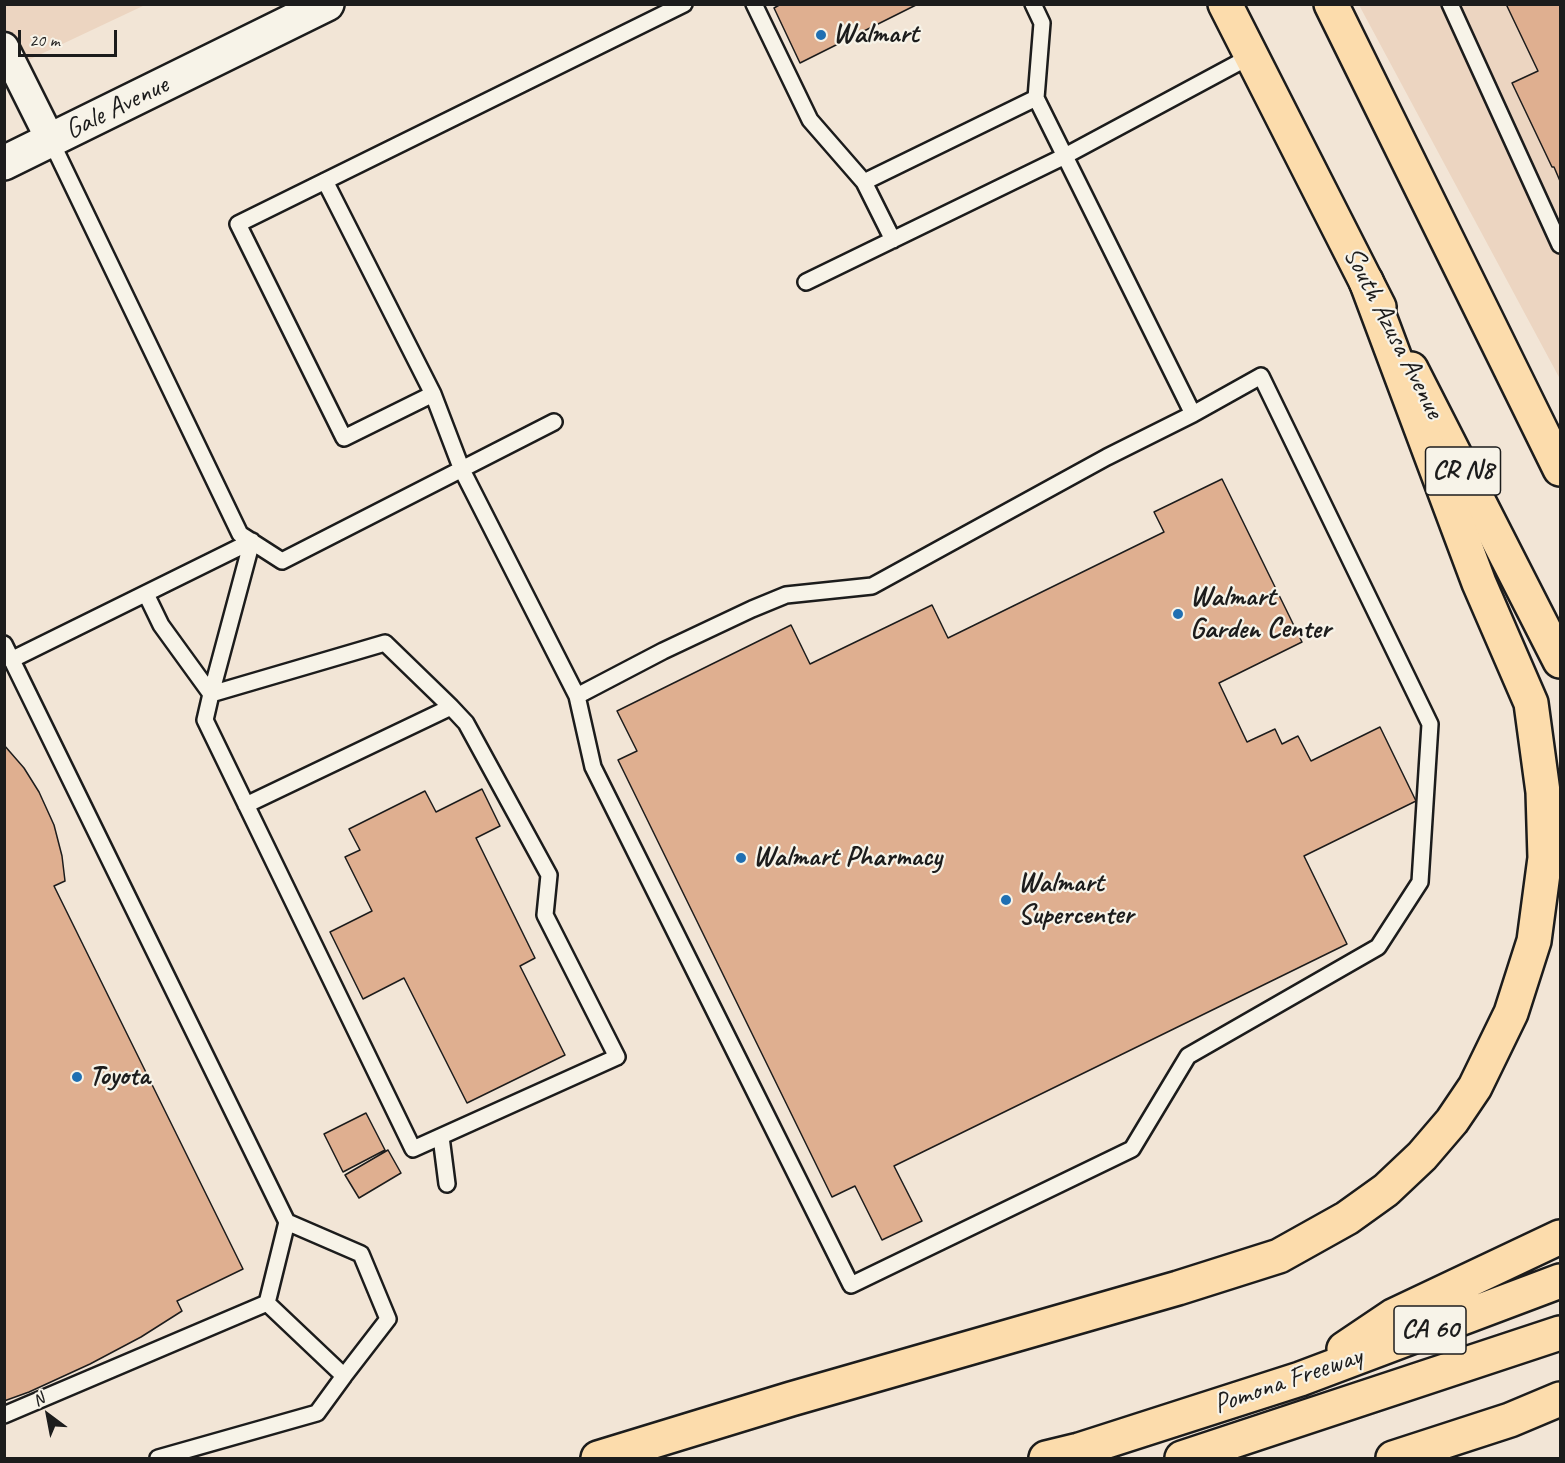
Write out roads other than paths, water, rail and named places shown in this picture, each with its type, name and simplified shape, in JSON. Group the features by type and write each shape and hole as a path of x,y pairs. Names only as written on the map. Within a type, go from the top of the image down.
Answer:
{"main road":[{"name":"South Azusa Avenue","path":"1225,4 1560,661"},
{"path":"1331,4 1560,469"},
{"name":"Gale Avenue","path":"4,163 312,8"},
{"path":"598,1458 791,1399 1178,1288 1279,1256 1347,1218 1386,1190 1422,1155 1452,1121 1475,1087 1511,1013 1534,941 1545,858 1543,792 1531,703 1479,583 1366,281"},
{"path":"1300,1379 1393,1316 1560,1237"},
{"name":"Pomona Freeway","path":"1046,1458 1300,1379 1560,1281"},
{"path":"1182,1458 1560,1333"},
{"path":"1244,1458 1560,1356"},
{"path":"1393,1458 1510,1420 1560,1399"}],"street":[{"path":"4,47 51,141"}],"lane":[{"path":"754,4 810,120 864,182 893,240"},
{"path":"1033,4 1042,23 1036,98 1193,414"},
{"path":"1450,4 1560,245"},
{"path":"433,394 344,438 238,224 678,7"},
{"path":"806,282 1065,156 1251,56"},
{"path":"864,182 1036,98"},
{"path":"51,141 240,534 282,561 554,422"},
{"path":"325,181 433,394 462,470 577,696 593,767 851,1285 1132,1149 1188,1056 1378,947 1420,882 1430,724 1260,376 872,586 786,595 683,642 577,696"},
{"path":"11,660 252,541"},
{"path":"212,694 385,644 466,723 549,875 545,915 618,1056 413,1149 205,720 252,541"},
{"path":"146,594 161,625 212,694"},
{"path":"4,644 287,1222 267,1303"},
{"path":"246,805 451,707"},
{"path":"441,1137 447,1184"},
{"path":"158,1458 317,1413 388,1319 360,1254 287,1222"},
{"path":"267,1303 344,1376"},
{"path":"4,1415 267,1303"}],"place":[{"name":"Walmart","path":"821,35"},
{"name":"Walmart Garden Center","path":"1178,614"},
{"name":"Walmart Pharmacy","path":"741,858"},
{"name":"Walmart Supercenter","path":"1006,900"},
{"name":"Toyota","path":"77,1077"}]}
